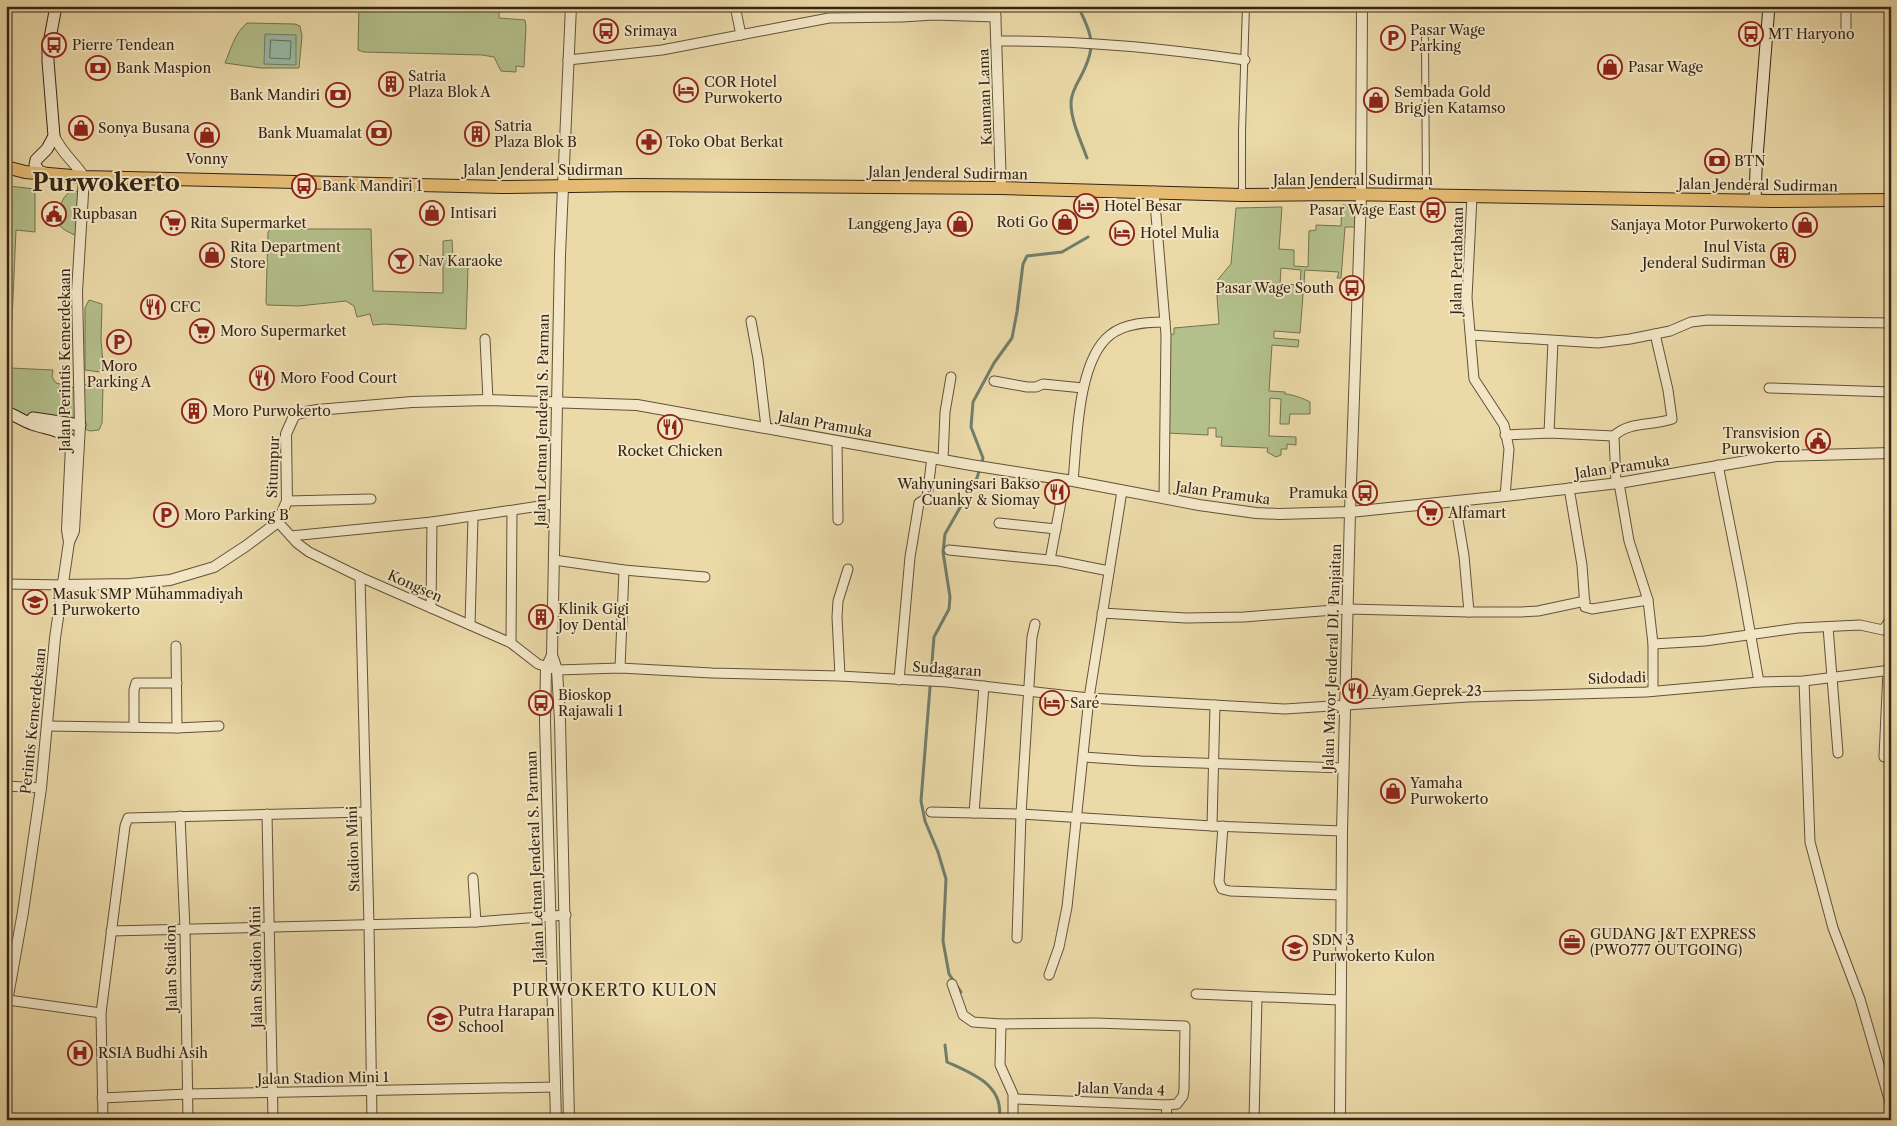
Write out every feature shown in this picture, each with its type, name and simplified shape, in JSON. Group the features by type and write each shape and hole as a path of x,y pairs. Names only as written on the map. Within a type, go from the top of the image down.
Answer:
{"main road":[{"path":"47,174 39,170 35,165 36,160 48,149 54,136 48,49 56,6"},
{"path":"1755,200 1769,6"},
{"name":"Jalan Jenderal Sudirman","path":"6,167 25,172 84,177 380,185 1001,188 1242,195 1891,200"},
{"path":"6,412 36,422 63,434 70,440"},
{"path":"36,422 80,425"}],"street":[{"name":"Jalan Letnan Jenderal S. Parman","path":"570,1120 562,783 557,670 552,655 553,504 560,255 571,6"},
{"path":"734,6 741,35"},
{"path":"1242,195 1246,6"},
{"name":"Jalan Mayor Jenderal DI. Panjaitan","path":"1340,1120 1343,768 1361,195 1362,6"},
{"path":"1846,6 1846,28"},
{"path":"568,60 662,50 828,18 902,17 930,11 996,12"},
{"name":"Kauman Lama","path":"996,12 1001,188"},
{"path":"1426,39 1426,195"},
{"path":"997,41 1148,47 1244,60"},
{"path":"54,136 67,158 79,168 84,177"},
{"name":"Jalan Perintis Kemerdekaan","path":"64,585 69,542 67,530 80,425 77,303 84,177"},
{"path":"1154,191 1165,322 1164,498"},
{"name":"Jalan Pertabatan","path":"1472,196 1467,298 1474,379 1504,425 1509,449 1505,496"},
{"path":"1470,335 1598,343 1630,340 1670,331 1691,322 1708,320 1891,323"},
{"path":"751,321 758,359 766,428"},
{"path":"1050,560 1069,481 1083,388 1088,370 1098,350 1110,335 1127,327 1149,322 1165,322"},
{"path":"1505,435 1549,433 1614,436 1623,429 1672,419 1668,390 1655,334"},
{"path":"485,339 488,400"},
{"path":"1549,433 1553,341"},
{"path":"943,460 945,412 951,377"},
{"path":"994,381 1027,387 1036,387 1043,384 1083,388"},
{"path":"1769,388 1891,392"},
{"name":"Situmpur","path":"64,585 130,584 170,580 214,566 246,546 278,522 287,501 286,434 294,416 300,413 412,402 557,401"},
{"name":"Jalan Pramuka","path":"557,401 638,405 999,470 1256,513 1350,512 1617,483 1776,456 1891,453"},
{"path":"1614,436 1617,483 1629,541 1648,600 1653,644 1653,691"},
{"name":"Jalan Perintis Kemerdekaan","path":"70,440 73,491"},
{"path":"837,440 838,520"},
{"path":"899,680 910,557 918,503 927,498 932,457"},
{"path":"1718,465 1759,682"},
{"path":"1569,488 1582,565 1585,607 1592,609 1648,600"},
{"path":"1049,975 1059,947 1067,907 1089,698 1122,491"},
{"path":"287,501 371,499"},
{"path":"1455,502 1464,556 1469,612"},
{"path":"291,536 473,517 553,504"},
{"path":"510,643 512,510"},
{"path":"470,625 473,517"},
{"name":"Kongsen","path":"278,522 309,552 360,577 510,643 546,668"},
{"path":"430,608 432,522"},
{"path":"999,523 1056,529"},
{"path":"949,550 1050,560 1109,571"},
{"path":"554,560 624,570 705,577"},
{"path":"620,668 624,570"},
{"path":"840,676 836,617 838,601 848,570"},
{"name":"Stadion Mini","path":"360,577 372,1120"},
{"path":"6,584 64,585"},
{"name":"Perintis Kemerdekaan","path":"7,1004 11,950 41,788 55,638 64,585"},
{"path":"1102,613 1186,618 1244,617 1347,610 1538,611 1585,601"},
{"path":"1653,644 1705,641 1798,628 1860,625 1883,630 1891,619"},
{"path":"1016,938 1034,624"},
{"path":"1828,627 1838,753"},
{"path":"176,646 177,728"},
{"name":"Jalan Letnan Jenderal S. Parman","path":"552,655 546,668 544,694 556,1120"},
{"name":"Sudagaran","path":"546,668 557,670 620,668 712,673 840,676 947,682 1089,698 1285,710 1345,707"},
{"path":"1884,757 1889,671"},
{"name":"Sidodadi","path":"1345,707 1450,698 1653,691 1759,682 1804,681 1889,671"},
{"path":"1804,681 1810,842 1833,928 1860,999 1891,1106"},
{"path":"134,727 134,690 136,683 176,683"},
{"path":"974,813 984,686"},
{"path":"1212,826 1215,705"},
{"path":"47,726 177,728 219,726"},
{"path":"1084,757 1141,761 1343,768"},
{"path":"547,782 562,783"},
{"path":"6,786 41,788"},
{"path":"103,1120 101,1013 110,931 126,821 128,818 366,812"},
{"path":"931,812 1022,814 1212,826 1342,831"},
{"name":"Jalan Stadion Mini","path":"267,814 273,1120"},
{"name":"Jalan Stadion","path":"180,816 188,1120"},
{"path":"1223,826 1219,882 1222,889 1230,891 1341,895"},
{"path":"474,878 476,922"},
{"path":"110,931 476,922 566,916"},
{"path":"952,984 963,1015 967,1019 973,1022 1001,1024 1000,1066 1013,1094 1013,1120"},
{"path":"1196,994 1340,1000"},
{"path":"1254,1120 1257,997"},
{"path":"7,1004 101,1013"},
{"name":"Jalan Vanda 4","path":"1001,1024 1095,1023 1185,1026 1183,1096 1177,1104 1014,1099"},
{"name":"Jalan Stadion Mini 1","path":"102,1098 187,1094 555,1087"},
{"path":"1166,1120 1167,1105"}],"green space":[{"path":"359,6 499,7 499,18 525,20 524,67 516,66 516,72 501,71 494,57 482,55 364,52 358,50"},
{"path":"247,23 295,24 300,26 302,36 299,68 261,68 225,63 236,36"},
{"path":"9,186 35,189 35,232 16,230 10,368 53,370 52,377 56,383 79,389 70,440 6,413 6,328 11,302 6,301 6,196"},
{"path":"74,190 80,193 81,239 59,225 60,209 63,200 65,196"},
{"path":"1342,205 1346,205 1354,216 1357,227 1345,227 1341,278 1337,278 1339,272 1305,270 1300,333 1274,331 1274,338 1299,340 1298,347 1272,345 1269,391 1285,392 1285,394 1310,402 1310,414 1290,414 1289,424 1280,424 1281,399 1270,398 1269,436 1296,437 1296,445 1287,444 1287,449 1281,449 1281,455 1276,457 1267,452 1268,448 1221,446 1222,437 1216,437 1216,428 1208,428 1208,435 1166,433 1166,335 1174,334 1174,328 1219,324 1216,282 1231,264 1236,208 1282,207 1279,249 1294,250 1294,266 1308,267 1309,231 1316,230 1316,225 1341,226","holes":["1281,268 1301,270 1300,285 1280,284"]},
{"path":"271,229 371,229 373,291 443,293 443,241 452,240 453,263 467,263 468,267 466,329 373,325 370,314 357,317 354,306 346,301 299,306 267,305 268,232"},
{"path":"89,300 102,304 101,340 103,363 100,372 85,370 85,308"},
{"path":"92,382 100,383 103,387 102,423 99,430 90,431 85,429 83,386"}],"water":[{"path":"265,34 296,35 296,65 264,64"}],"waterway":[{"path":"1078,6 1090,34 1091,50 1074,90 1071,110 1074,124 1087,158"},
{"path":"961,992 949,974 943,941 946,879 938,852 925,821 921,801 934,637 949,609 950,597 943,552 945,534 977,478 983,458 971,427 973,402 994,363 1012,338 1023,264 1027,256 1062,252 1088,237"},
{"path":"945,1045 947,1062 976,1076 992,1089 1000,1108 999,1120"}],"place":[{"name":"Srimaya","path":"606,31"},
{"name":"MT Haryono","path":"1751,34"},
{"name":"Pasar Wage Parking","path":"1393,38"},
{"name":"Pierre Tendean","path":"54,45"},
{"name":"Pasar Wage","path":"1610,67"},
{"name":"Bank Maspion","path":"98,68"},
{"name":"Satria Plaza Blok A","path":"391,84"},
{"name":"COR Hotel Purwokerto","path":"686,90"},
{"name":"Bank Mandiri","path":"338,95"},
{"name":"Sembada Gold Brigjen Katamso","path":"1376,100"},
{"name":"Sonya Busana","path":"81,128"},
{"name":"Bank Muamalat","path":"379,133"},
{"name":"Satria Plaza Blok B","path":"477,134"},
{"name":"Vonny","path":"207,135"},
{"name":"Toko Obat Berkat","path":"649,142"},
{"name":"BTN","path":"1717,161"},
{"name":"Bank Mandiri 1","path":"304,186"},
{"name":"Hotel Besar","path":"1086,206"},
{"name":"Pasar Wage East","path":"1433,210"},
{"name":"Intisari","path":"432,213"},
{"name":"Rupbasan","path":"54,214"},
{"name":"Roti Go","path":"1065,222"},
{"name":"Rita Supermarket","path":"173,223"},
{"name":"Langgeng Jaya","path":"960,224"},
{"name":"Sanjaya Motor Purwokerto","path":"1805,225"},
{"name":"Hotel Mulia","path":"1122,233"},
{"name":"Rita Department Store","path":"212,255"},
{"name":"Inul Vista Jenderal Sudirman","path":"1783,255"},
{"name":"Nav Karaoke","path":"401,261"},
{"name":"Pasar Wage South","path":"1352,288"},
{"name":"CFC","path":"153,307"},
{"name":"Moro Supermarket","path":"202,331"},
{"name":"Moro Parking A","path":"119,342"},
{"name":"Moro Food Court","path":"262,378"},
{"name":"Moro Purwokerto","path":"194,411"},
{"name":"Rocket Chicken","path":"670,427"},
{"name":"Transvision Purwokerto","path":"1818,441"},
{"name":"Wahyuningsari Bakso Cuanky & Siomay","path":"1057,492"},
{"name":"Pramuka","path":"1365,493"},
{"name":"Alfamart","path":"1430,513"},
{"name":"Moro Parking B","path":"166,515"},
{"name":"Masuk SMP Muhammadiyah 1 Purwokerto","path":"35,602"},
{"name":"Klinik Gigi Joy Dental","path":"541,617"},
{"name":"Ayam Geprek 23","path":"1355,691"},
{"name":"Bioskop Rajawali 1","path":"541,703"},
{"name":"Saré","path":"1052,703"},
{"name":"Yamaha Purwokerto","path":"1393,791"},
{"name":"GUDANG J&T EXPRESS (PWO777 OUTGOING)","path":"1572,942"},
{"name":"SDN 3 Purwokerto Kulon","path":"1295,948"},
{"name":"Putra Harapan School","path":"440,1019"},
{"name":"RSIA Budhi Asih","path":"80,1053"}],"district":[{"name":"Purwokerto","path":"106,183"},
{"name":"PURWOKERTO KULON","path":"615,990"}]}
